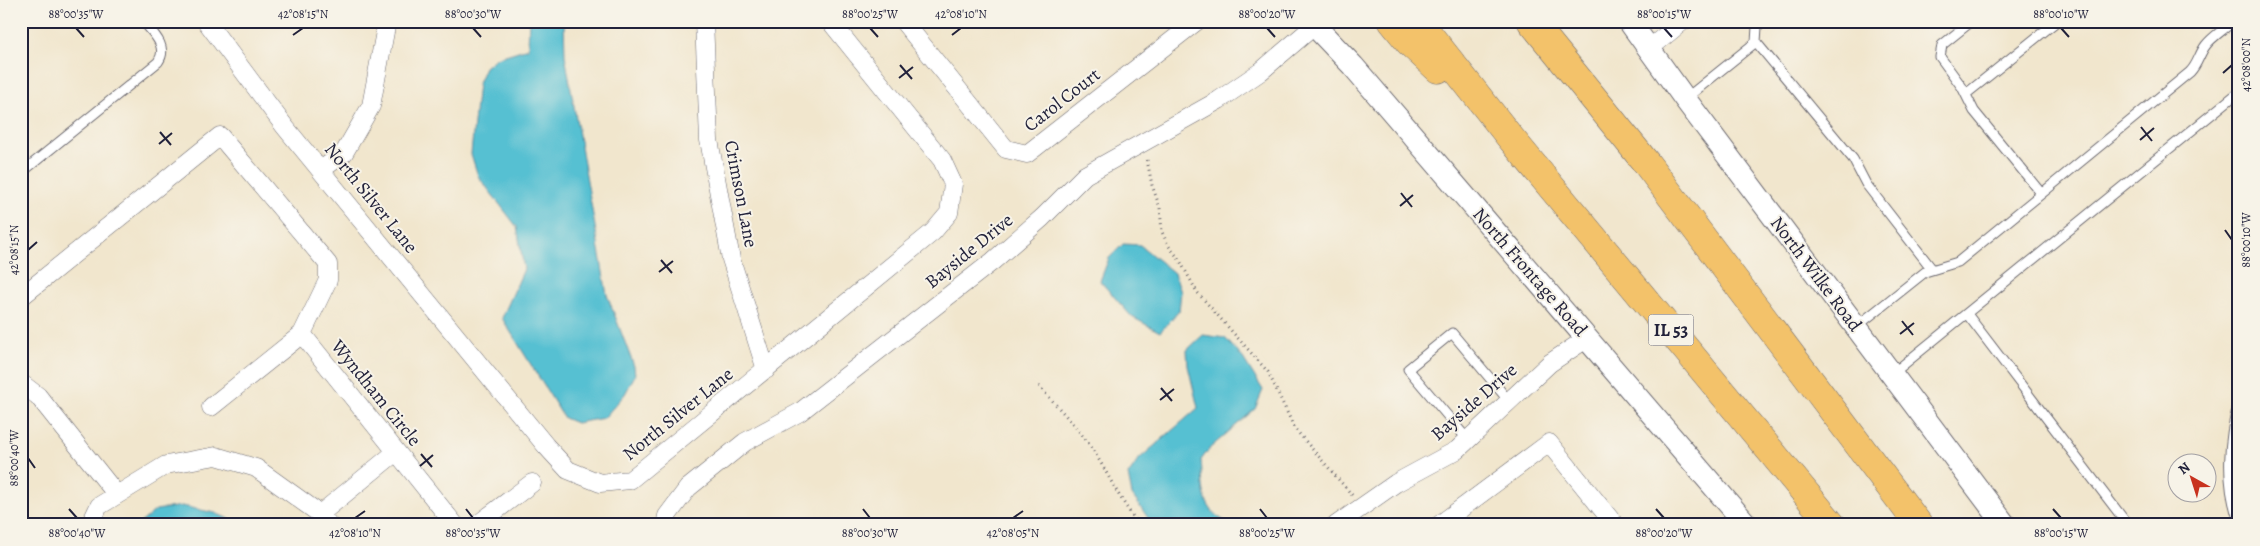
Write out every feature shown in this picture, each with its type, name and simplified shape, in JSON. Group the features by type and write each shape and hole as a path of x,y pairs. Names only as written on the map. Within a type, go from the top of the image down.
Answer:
{"highway":[{"name":"IL 53","path":"1392,21 1409,42 1510,136 1832,525"},
{"path":"1418,21 1510,136"},
{"path":"1531,21 1646,164 1919,525"},
{"path":"1553,21 1646,164"}],"street":[{"name":"North Silver Lane","path":"206,21 321,170 546,446 568,470 600,483 630,480 933,232 949,213 953,184 942,160 830,21"},
{"path":"321,170 344,153 371,106 387,21"},
{"name":"Crimson Lane","path":"704,21 709,140 732,259 766,370"},
{"name":"Carol Court","path":"903,21 1006,149 1027,154 1197,21"},
{"name":"North Wilke Road","path":"1629,21 1685,99 2005,525"},
{"path":"1649,48 1683,21"},
{"name":"Bayside Drive","path":"665,525 667,516 688,488 702,476 745,442 800,412 993,261 1042,218 1085,175 1219,100 1260,72 1312,24"},
{"name":"North Frontage Road","path":"1312,24 1353,66 1747,525"},
{"path":"21,296 220,136 328,264 328,280 302,334 211,407"},
{"name":"Wyndham Circle","path":"302,334 455,525"},
{"name":"Bayside Drive","path":"1336,525 1396,483 1457,450 1550,363 1586,338"},
{"path":"21,383 38,396 117,495"},
{"path":"1439,525 1549,443 1615,525"},
{"path":"90,525 99,506 166,465 216,456 256,468 324,519 396,452"},
{"path":"478,525 532,483"}],"lane":[{"path":"21,174 158,62 162,56 163,49 158,39 143,21"},
{"path":"1761,21 1756,34 1756,42 1853,159 1866,184 1932,270"},
{"path":"1972,21 1942,45 1940,56 1966,94 1974,110 2041,193"},
{"path":"1966,94 2057,21"},
{"path":"1856,327 1925,272 1947,267 1958,262 2190,72 2196,66 2202,51 2208,43 2234,21"},
{"path":"1685,99 1756,42"},
{"path":"1892,374 2239,92"},
{"path":"1967,314 2128,525"},
{"path":"1468,440 1408,369 1452,333 1509,401"},
{"path":"2239,402 2232,425 2230,448 2232,494 2239,521"}],"path":[{"path":"1143,141 1152,185 1160,208 1162,232 1168,245 1179,259 1197,292 1268,372 1295,430 1362,507"},
{"path":"1039,386 1088,444 1140,525"}],"water":[{"path":"529,21 564,21 565,55 607,295 634,366 635,375 625,394 604,418 576,423 564,418 502,318 524,269 517,227 478,176 471,154 478,83 485,67 496,58 528,48"},
{"path":"1123,244 1140,245 1174,273 1181,292 1179,311 1160,332 1132,317 1100,281 1109,258"},
{"path":"1203,335 1225,338 1243,358 1263,390 1255,409 1210,448 1201,460 1204,490 1209,506 1214,513 1232,525 1153,525 1132,495 1128,475 1139,459 1198,408 1188,366 1187,350"},
{"path":"182,506 215,513 243,525 138,525 156,510"}]}
